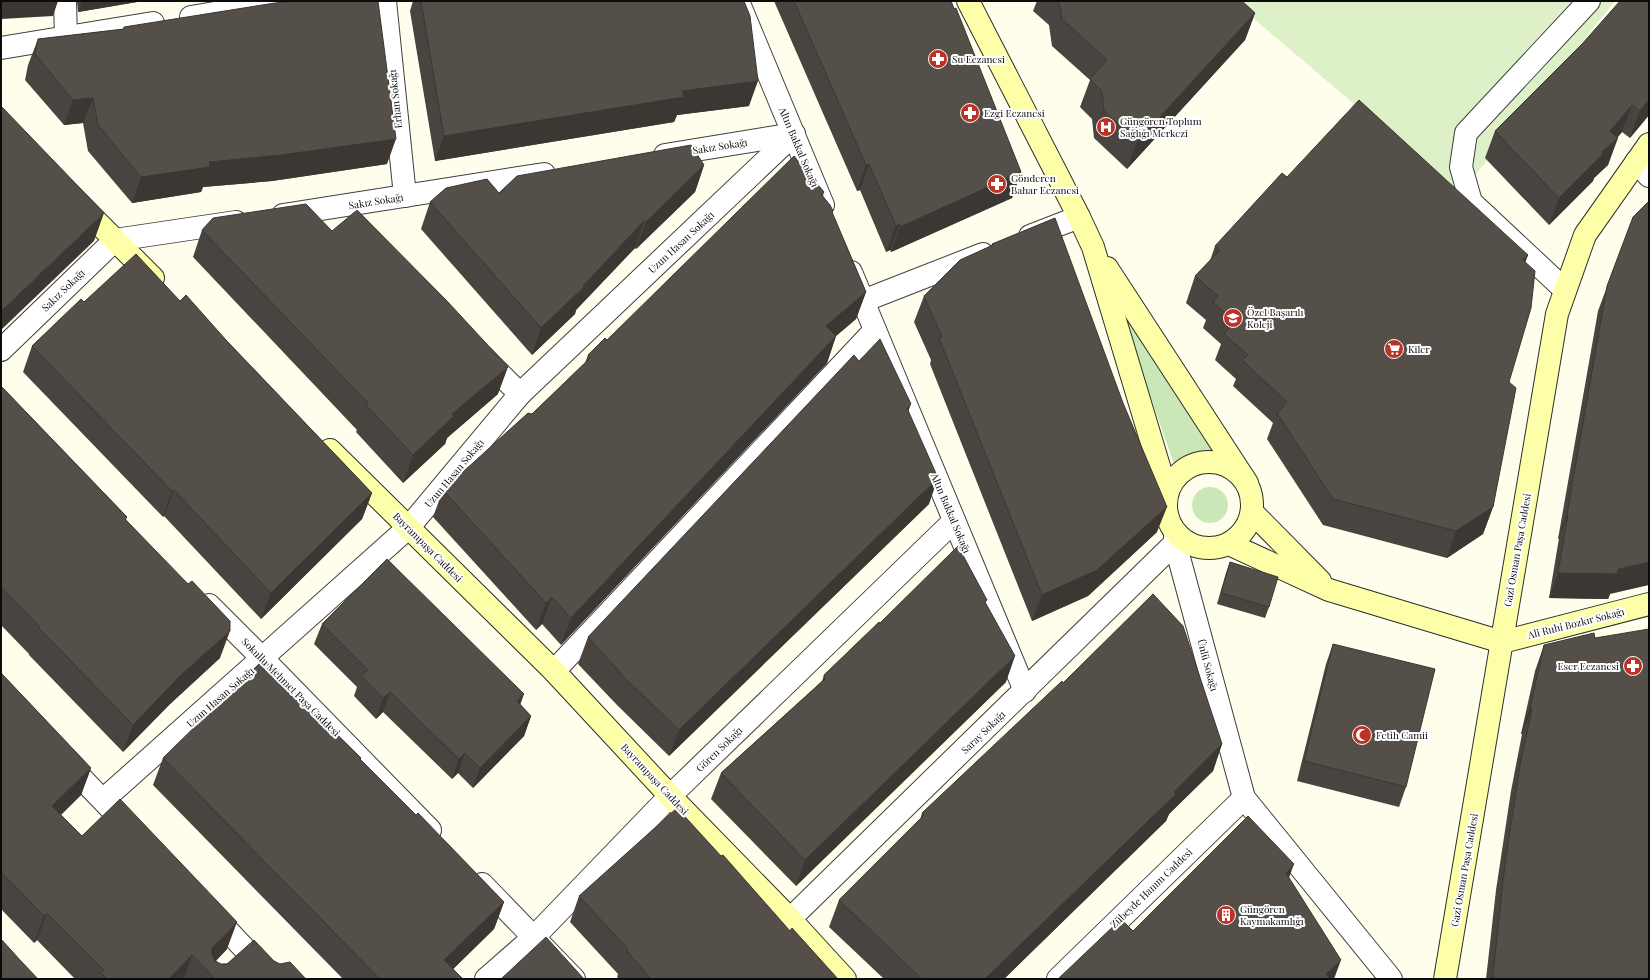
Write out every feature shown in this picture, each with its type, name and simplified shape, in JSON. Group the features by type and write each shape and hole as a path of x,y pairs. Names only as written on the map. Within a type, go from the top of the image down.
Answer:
{"street":[{"path":"64,1 66,38"},
{"path":"1,48 286,1"},
{"name":"Erhan Sokağı","path":"386,1 405,196"},
{"name":"Altın Bakkal Sokağı","path":"738,1 830,221"},
{"path":"968,1 1079,216 1093,247 1167,493"},
{"path":"1566,290 1471,202 1460,167 1466,133 1589,1"},
{"name":"Sakız Sokağı","path":"646,158 794,134"},
{"name":"Uzun Hasan Sokağı","path":"103,800 263,659 408,527 520,394 794,134"},
{"name":"Gazi Osman Paşa Caddesi","path":"1445,979 1557,314 1585,235 1643,169 1649,144"},
{"name":"Sakız Sokağı","path":"1,350 115,240 561,172"},
{"path":"66,191 166,290"},
{"path":"335,207 352,224"},
{"path":"863,301 1079,216"},
{"path":"1093,247 1247,483 1252,497 1252,512 1248,525 1240,536 1229,544 1215,548 1200,548 1175,538 1165,507 1167,493 1173,480 1182,470 1194,464 1209,462 1224,464 1237,471 1247,483"},
{"name":"Altın Bakkal Sokağı","path":"842,250 1025,692"},
{"path":"554,671 875,330"},
{"path":"470,343 520,394"},
{"name":"Bayrampaşa Caddesi","path":"318,439 554,671 670,796 790,919 845,979"},
{"path":"1252,512 1329,590"},
{"name":"Gören Sokağı","path":"486,979 534,937 670,796 954,521"},
{"name":"Saray Sokağı","path":"790,919 1025,692 1175,538"},
{"name":"Ünlü Sokağı","path":"1175,538 1244,798"},
{"path":"1229,544 1329,590 1502,642"},
{"name":"Sokullu Mehmet Paşa Caddesi","path":"195,592 263,659 446,846"},
{"name":"Ali Ruhi Bozkır Sokağı","path":"1502,642 1649,604"},
{"path":"49,744 125,823"},
{"path":"1244,798 1391,979"},
{"name":"Zübeyde Hanım Caddesi","path":"1058,979 1244,798"},
{"path":"468,869 574,979"},
{"path":"196,898 273,979"},
{"path":"229,964 245,949"}],"green space":[{"path":"1233,1 1615,1 1460,194"},
{"path":"1113,290 1215,451 1194,454 1175,467"},
{"path":"1213,487 1223,492 1227,498 1227,512 1223,518 1217,522 1207,523 1197,518 1193,512 1192,502 1197,492 1203,488"}],"building":[{"path":"295,1 378,1 396,139 281,155 209,162 210,167 141,177 98,125 93,98 73,100 35,54 38,39 124,29 124,27"},
{"path":"421,1 744,1 750,16 758,81 682,91 684,97 444,136"},
{"path":"794,1 951,1 954,9 956,8 1021,172 900,227 900,224 896,226 869,164 866,165"},
{"path":"1059,1 1242,1 1255,13 1137,142 1104,111 1102,91 1090,79 1107,60 1062,19"},
{"path":"1620,1 1649,1 1649,100 1640,111 1632,105 1610,131 1618,138 1602,152 1603,154 1559,198 1495,131 1582,44"},
{"name":"Kiler","path":"1359,100 1528,255 1523,260 1535,271 1531,308 1509,382 1516,388 1493,507 1456,531 1333,499 1277,413 1287,402 1242,360 1248,355 1224,334 1235,322 1213,302 1218,296 1195,276 1220,250 1215,246 1282,173 1287,177"},
{"path":"1,106 104,213 1,311"},
{"path":"691,145 704,165 646,222 644,221 583,286 584,287 541,328 430,202 446,188 487,179 499,193 517,176"},
{"path":"794,156 824,192 821,194 833,211 832,212 866,292 826,326 836,336 571,618 552,597 546,603 443,490 528,413 532,414 590,358 588,355 605,338 607,340"},
{"path":"1649,201 1649,562 1618,569 1617,574 1558,573 1607,286 1633,217"},
{"path":"306,204 332,231 357,210 447,301 508,367 452,414 454,416 413,455 366,405 368,403 202,230 213,218"},
{"path":"1055,218 1123,403 1167,507 1097,570 1042,595 939,338 942,337 924,296 960,260 993,245 992,244"},
{"path":"136,254 180,301 186,295 226,340 372,493 271,593 174,490 172,491 32,346 81,299 84,302"},
{"path":"880,339 911,404 907,408 938,478 679,730 626,679 588,637 854,355 859,361"},
{"path":"1,386 127,517 125,519 188,584 192,581 230,621 230,631 179,677 133,725 1,587"},
{"path":"958,546 987,600 985,602 1015,656 805,860 721,773 825,679 824,675 879,622 880,623"},
{"path":"387,559 524,694 517,701 531,716 480,768 465,753 459,759 390,692 383,698 361,676 368,670 322,624"},
{"path":"1230,562 1278,577 1269,607 1221,593"},
{"path":"1153,594 1183,626 1222,744 1174,792 1176,794 985,979 922,979 839,900 924,815 922,813 1062,681 1063,683"},
{"path":"1649,629 1649,979 1493,979 1505,864 1520,765 1532,709 1530,708 1544,645 1594,633 1595,638"},
{"name":"Fetih Camii","path":"1333,644 1435,669 1406,787 1304,761"},
{"path":"264,659 304,702 361,758 360,759 416,815 418,813 504,902 444,960 463,979 380,979 163,758"},
{"path":"1,672 91,768 52,806 82,836 120,799 237,922 212,948 212,954 215,961 221,964 227,964 254,940 274,961 280,964 290,962 306,979 215,979 192,955 169,979 107,979 101,973 104,970 47,913 44,916 1,872"},
{"path":"677,808 721,856 723,855 790,931 792,928 838,979 651,979 627,951 628,949 579,896"},
{"path":"1248,816 1294,864 1286,873 1341,960 1326,974 1330,979 1058,979 1121,919 1133,931"},
{"path":"546,937 584,979 501,979"},
{"path":"1,939 20,960 38,979 1,979"}],"place":[{"name":"Su Eczanesi","path":"938,59"},
{"name":"Ezgi Eczanesi","path":"970,113"},
{"name":"Güngören Toplum Sağlığı Merkezi","path":"1106,127"},
{"name":"Gönderen Bahar Eczanesi","path":"997,184"},
{"name":"Özel Başarılı Koleji","path":"1233,318"},
{"name":"Kiler","path":"1394,349"},
{"name":"Eser Eczanesi","path":"1633,666"},
{"name":"Fetih Camii","path":"1362,735"},
{"name":"Güngören Kaymakamlığı","path":"1226,915"}]}
